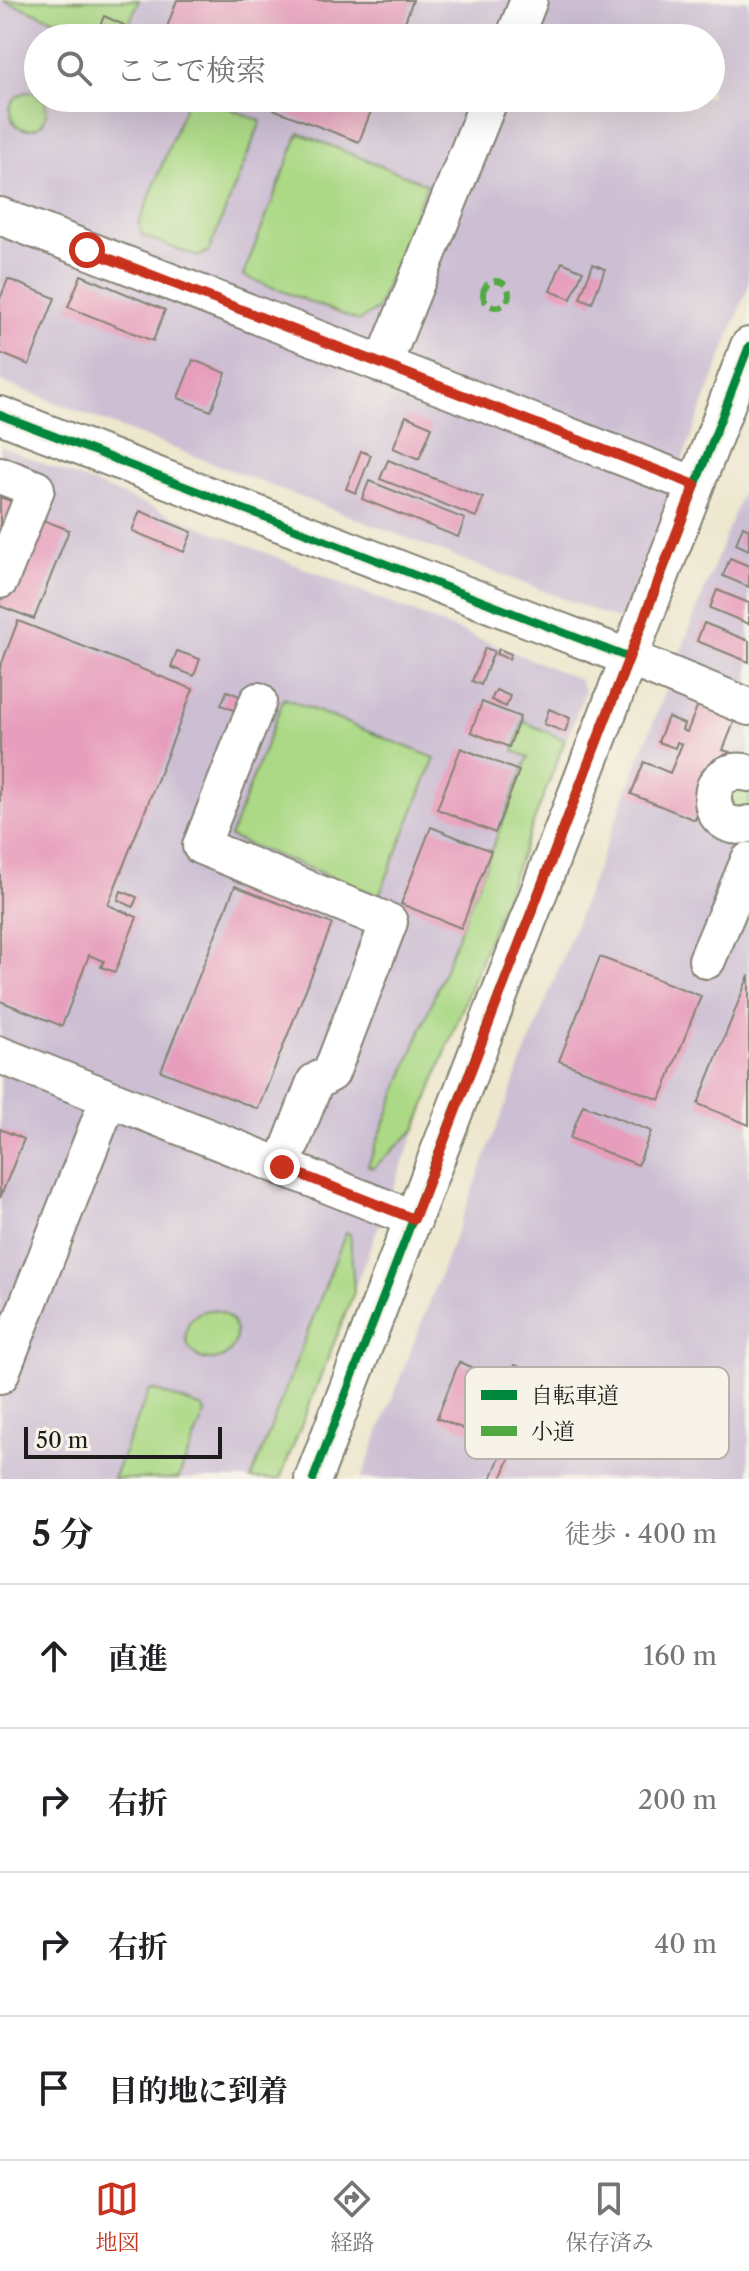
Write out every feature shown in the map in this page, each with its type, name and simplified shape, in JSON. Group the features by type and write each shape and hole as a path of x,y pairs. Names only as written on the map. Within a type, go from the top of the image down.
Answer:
{"street":[{"path":"520,24 529,0"},
{"path":"383,365 484,112"},
{"path":"0,216 695,485"},
{"path":"313,1479 749,346"},
{"path":"0,415 749,707"},
{"path":"0,475 36,489 0,580"},
{"path":"258,701 201,846 389,922 331,1073 315,1082 282,1167"},
{"path":"749,773 733,772 718,780 712,803 720,818 735,825 749,824"},
{"path":"707,960 749,861"},
{"path":"0,1055 414,1219"},
{"path":"0,1375 109,1098"}],"shaded area":[{"path":"0,0 749,0 749,285 621,621 0,381"},
{"path":"0,446 579,679 585,691 281,1479 0,1479"},
{"path":"749,475 749,1479 361,1479"}],"green space":[{"path":"2,0 139,0 129,24 66,24"},
{"path":"24,93 24,112 47,112 39,126 24,129 12,120 12,103"},
{"path":"183,112 238,112 261,121 209,251 198,257 143,236 139,224"},
{"path":"299,133 427,184 377,309 359,321 243,276"},
{"path":"284,698 435,758 379,896 230,837"},
{"path":"523,721 565,740 416,1129 373,1168 368,1166 377,1142 528,757 514,751"},
{"path":"749,786 749,809 739,813 724,792"},
{"path":"346,1232 350,1234 354,1292 280,1479 251,1479"},
{"path":"201,1311 221,1311 235,1325 235,1345 221,1359 201,1359 187,1345 187,1325"},
{"path":"154,1390 203,1408 205,1413 178,1479 113,1479 149,1391"}],"building":[{"path":"177,0 413,0 404,24 168,24"},
{"path":"104,16 122,24 101,24"},
{"path":"281,112 371,112 359,142"},
{"path":"562,262 583,271 571,299 550,291"},
{"path":"593,264 605,269 592,303 580,298"},
{"path":"81,275 165,310 153,341 68,307"},
{"path":"8,279 55,298 29,365 0,353 0,299"},
{"path":"193,360 226,373 211,411 178,398"},
{"path":"406,416 432,427 419,459 393,448"},
{"path":"361,451 371,455 356,493 346,489"},
{"path":"388,460 483,498 476,517 380,479"},
{"path":"369,481 465,519 458,537 362,499"},
{"path":"0,497 16,503 0,545"},
{"path":"140,511 192,532 184,552 132,531"},
{"path":"30,515 69,530 34,619 0,606 0,592"},
{"path":"743,526 749,529 749,550 736,544"},
{"path":"730,558 749,566 749,587 723,576"},
{"path":"717,590 749,603 749,624 710,608"},
{"path":"18,621 193,689 108,905 137,917 115,972 101,967 104,961 89,955 62,1026 0,1001 0,668"},
{"path":"704,623 749,641 749,662 697,641"},
{"path":"485,648 494,651 481,685 472,681"},
{"path":"499,649 511,654 509,659 496,654"},
{"path":"177,651 200,659 194,676 171,667"},
{"path":"496,690 510,696 506,707 491,700"},
{"path":"227,691 247,699 241,713 221,705"},
{"path":"482,702 520,717 509,747 471,732"},
{"path":"699,702 736,717 723,750 736,754 717,767 695,820 631,794 644,762 670,773 682,744 677,742 675,748 658,742 668,717 684,724 682,730 687,732"},
{"path":"549,709 570,718 565,732 544,724"},
{"path":"461,748 519,771 495,833 437,809"},
{"path":"431,827 491,851 461,928 401,904"},
{"path":"235,886 332,924 258,1109 161,1071"},
{"path":"121,891 137,897 133,907 118,900"},
{"path":"600,957 701,996 660,1100 559,1061"},
{"path":"749,975 749,1125 698,1104"},
{"path":"583,1105 651,1131 638,1165 570,1138"},
{"path":"0,1129 24,1139 0,1198"},
{"path":"459,1362 470,1367 465,1367 465,1430 437,1418"},
{"path":"499,1459 509,1459 501,1479 491,1479"}],"marked path":[{"path":"496,281 505,285 509,294 505,303 496,307 487,303 483,294 487,285 496,281"}],"cycle path":[{"path":"313,1479 749,346"},
{"path":"0,415 627,657"}],"route":[{"path":"87,250 695,485 414,1219 282,1167"}]}
